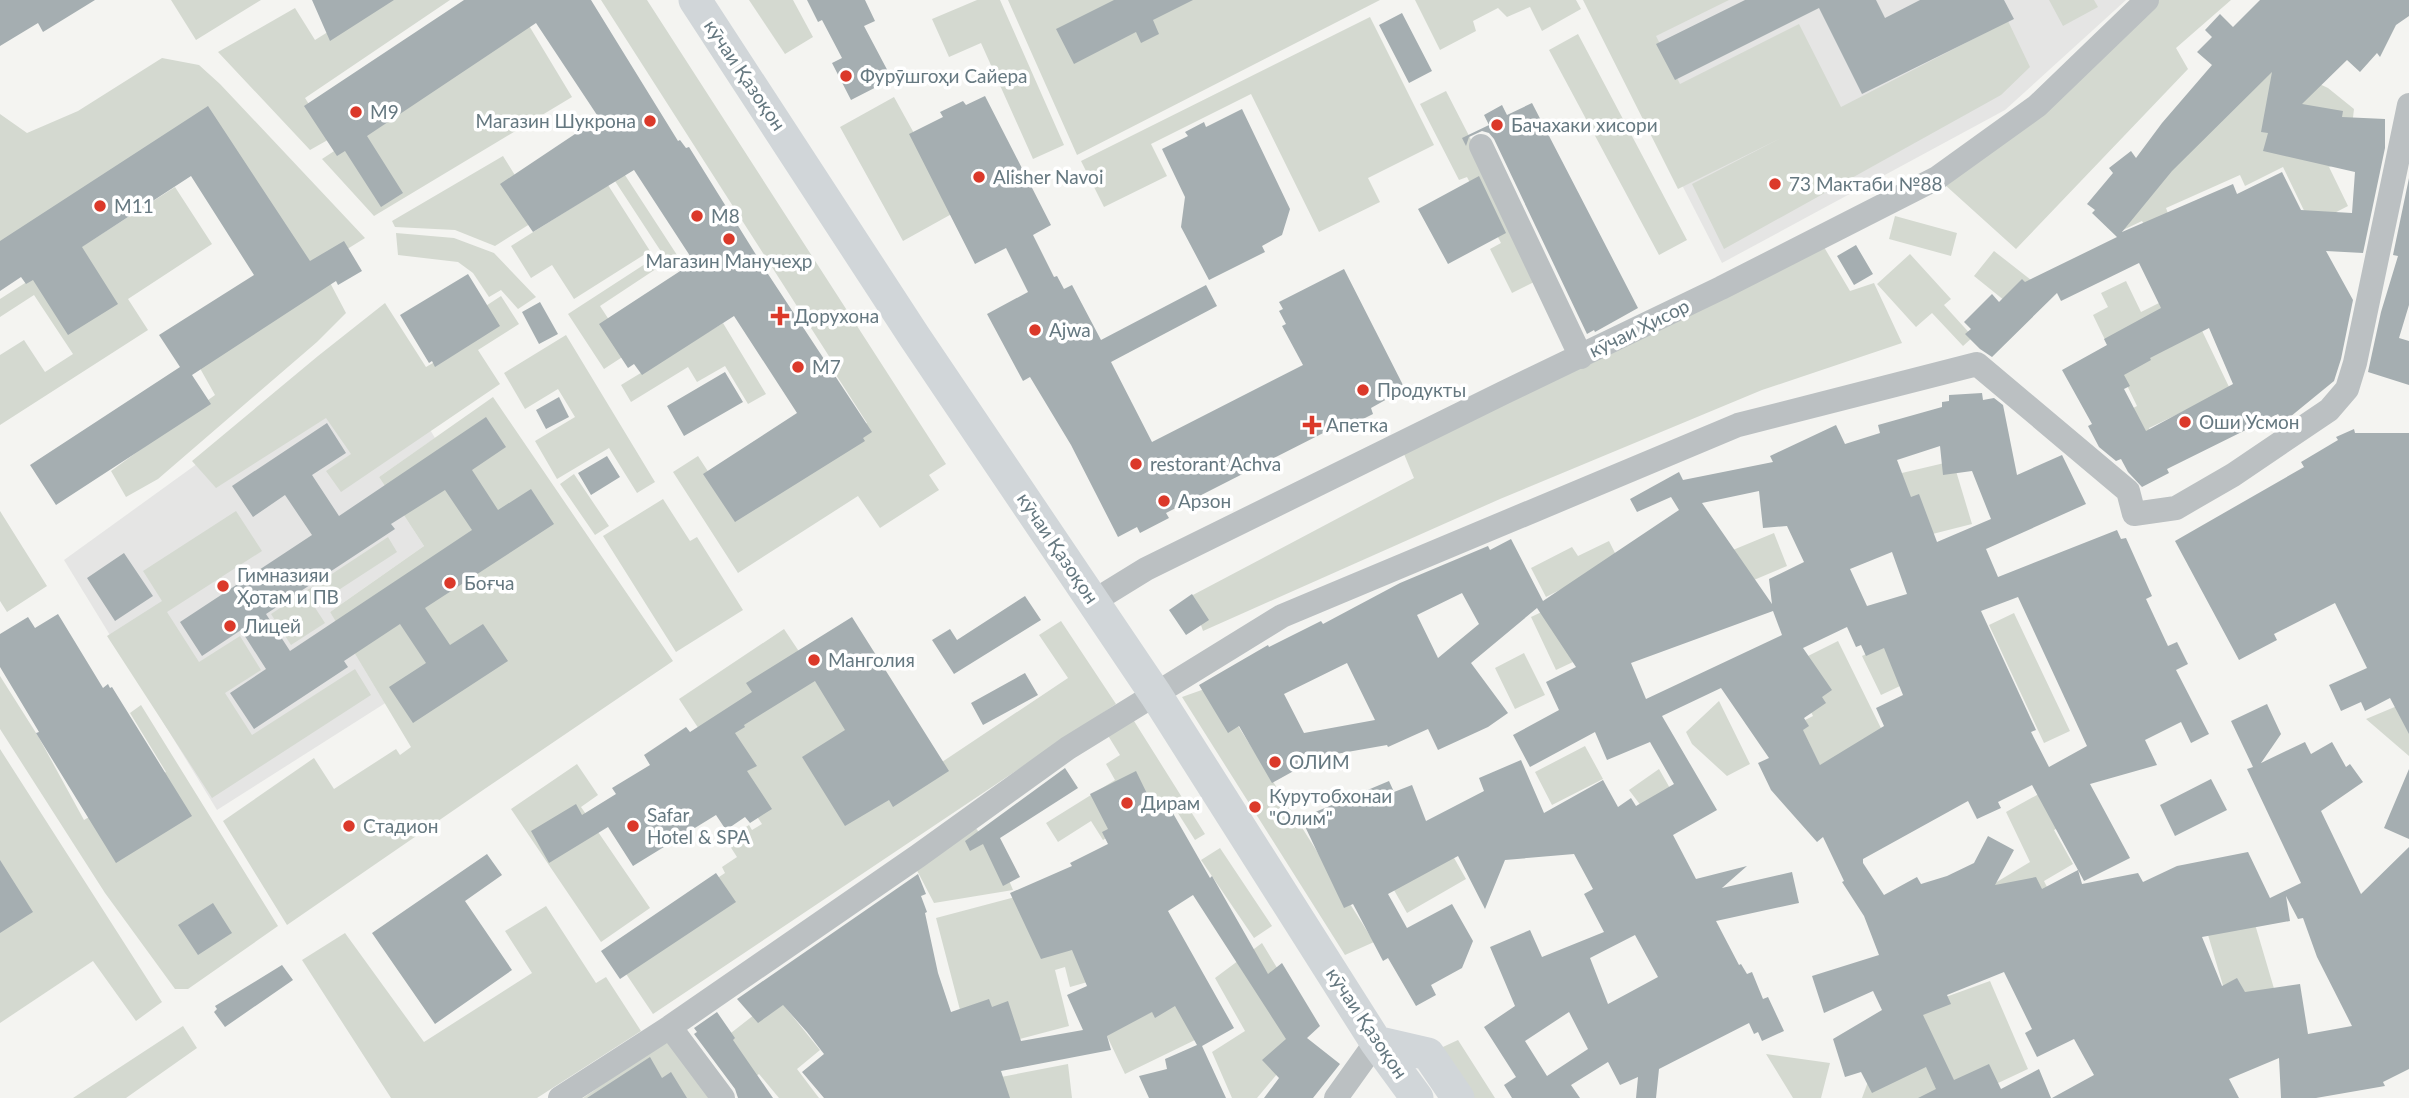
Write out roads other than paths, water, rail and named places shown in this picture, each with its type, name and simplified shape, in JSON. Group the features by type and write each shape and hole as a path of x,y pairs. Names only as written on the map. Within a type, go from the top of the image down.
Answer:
{"street":[{"name":"кӯчаи Қазоқон","path":"695,0 914,336 1156,695 1376,1042 1417,1098"},
{"name":"кӯчаи Ҳисор","path":"1094,601 1146,569 1721,288 1937,178 2036,106 2147,0"},
{"path":"560,1098 670,1027 918,856 1068,748 1282,616 1738,425 1977,364 2128,491 2134,514 2176,508 2233,475 2329,410 2347,389 2355,363 2409,105"},
{"path":"1481,146 1581,357"},
{"path":"670,1027 723,1098"},
{"path":"1336,1098 1376,1042"},
{"path":"1376,1042 1397,1098"},
{"path":"1376,1042 1428,1054 1458,1098"}],"place":[{"name":"Фурӯшгоҳи Сайера","path":"846,76"},
{"name":"М9","path":"356,112"},
{"name":"Магазин Шукрона","path":"650,121"},
{"name":"Бачахаки хисори","path":"1497,125"},
{"name":"Alisher Navoi","path":"979,177"},
{"name":"73 Мактаби №88","path":"1775,184"},
{"name":"М11","path":"100,206"},
{"name":"М8","path":"697,216"},
{"name":"Магазин Манучеҳр","path":"729,239"},
{"name":"Дорухона","path":"780,316"},
{"name":"Ajwa","path":"1035,330"},
{"name":"М7","path":"798,367"},
{"name":"Продукты","path":"1363,390"},
{"name":"Оши Усмон","path":"2185,422"},
{"name":"Апетка","path":"1312,425"},
{"name":"restorant Achva","path":"1136,464"},
{"name":"Арзон","path":"1164,501"},
{"name":"Боғча","path":"450,583"},
{"name":"Гимназияи Ҳотам и ПВ","path":"223,586"},
{"name":"Лицей","path":"230,626"},
{"name":"Манголия","path":"814,660"},
{"name":"ОЛИМ","path":"1275,762"},
{"name":"Дирам","path":"1127,803"},
{"name":"Курутобхонаи \"Олим\"","path":"1255,807"},
{"name":"Стадион","path":"349,826"},
{"name":"Safar Hotel & SPA","path":"633,826"}]}
